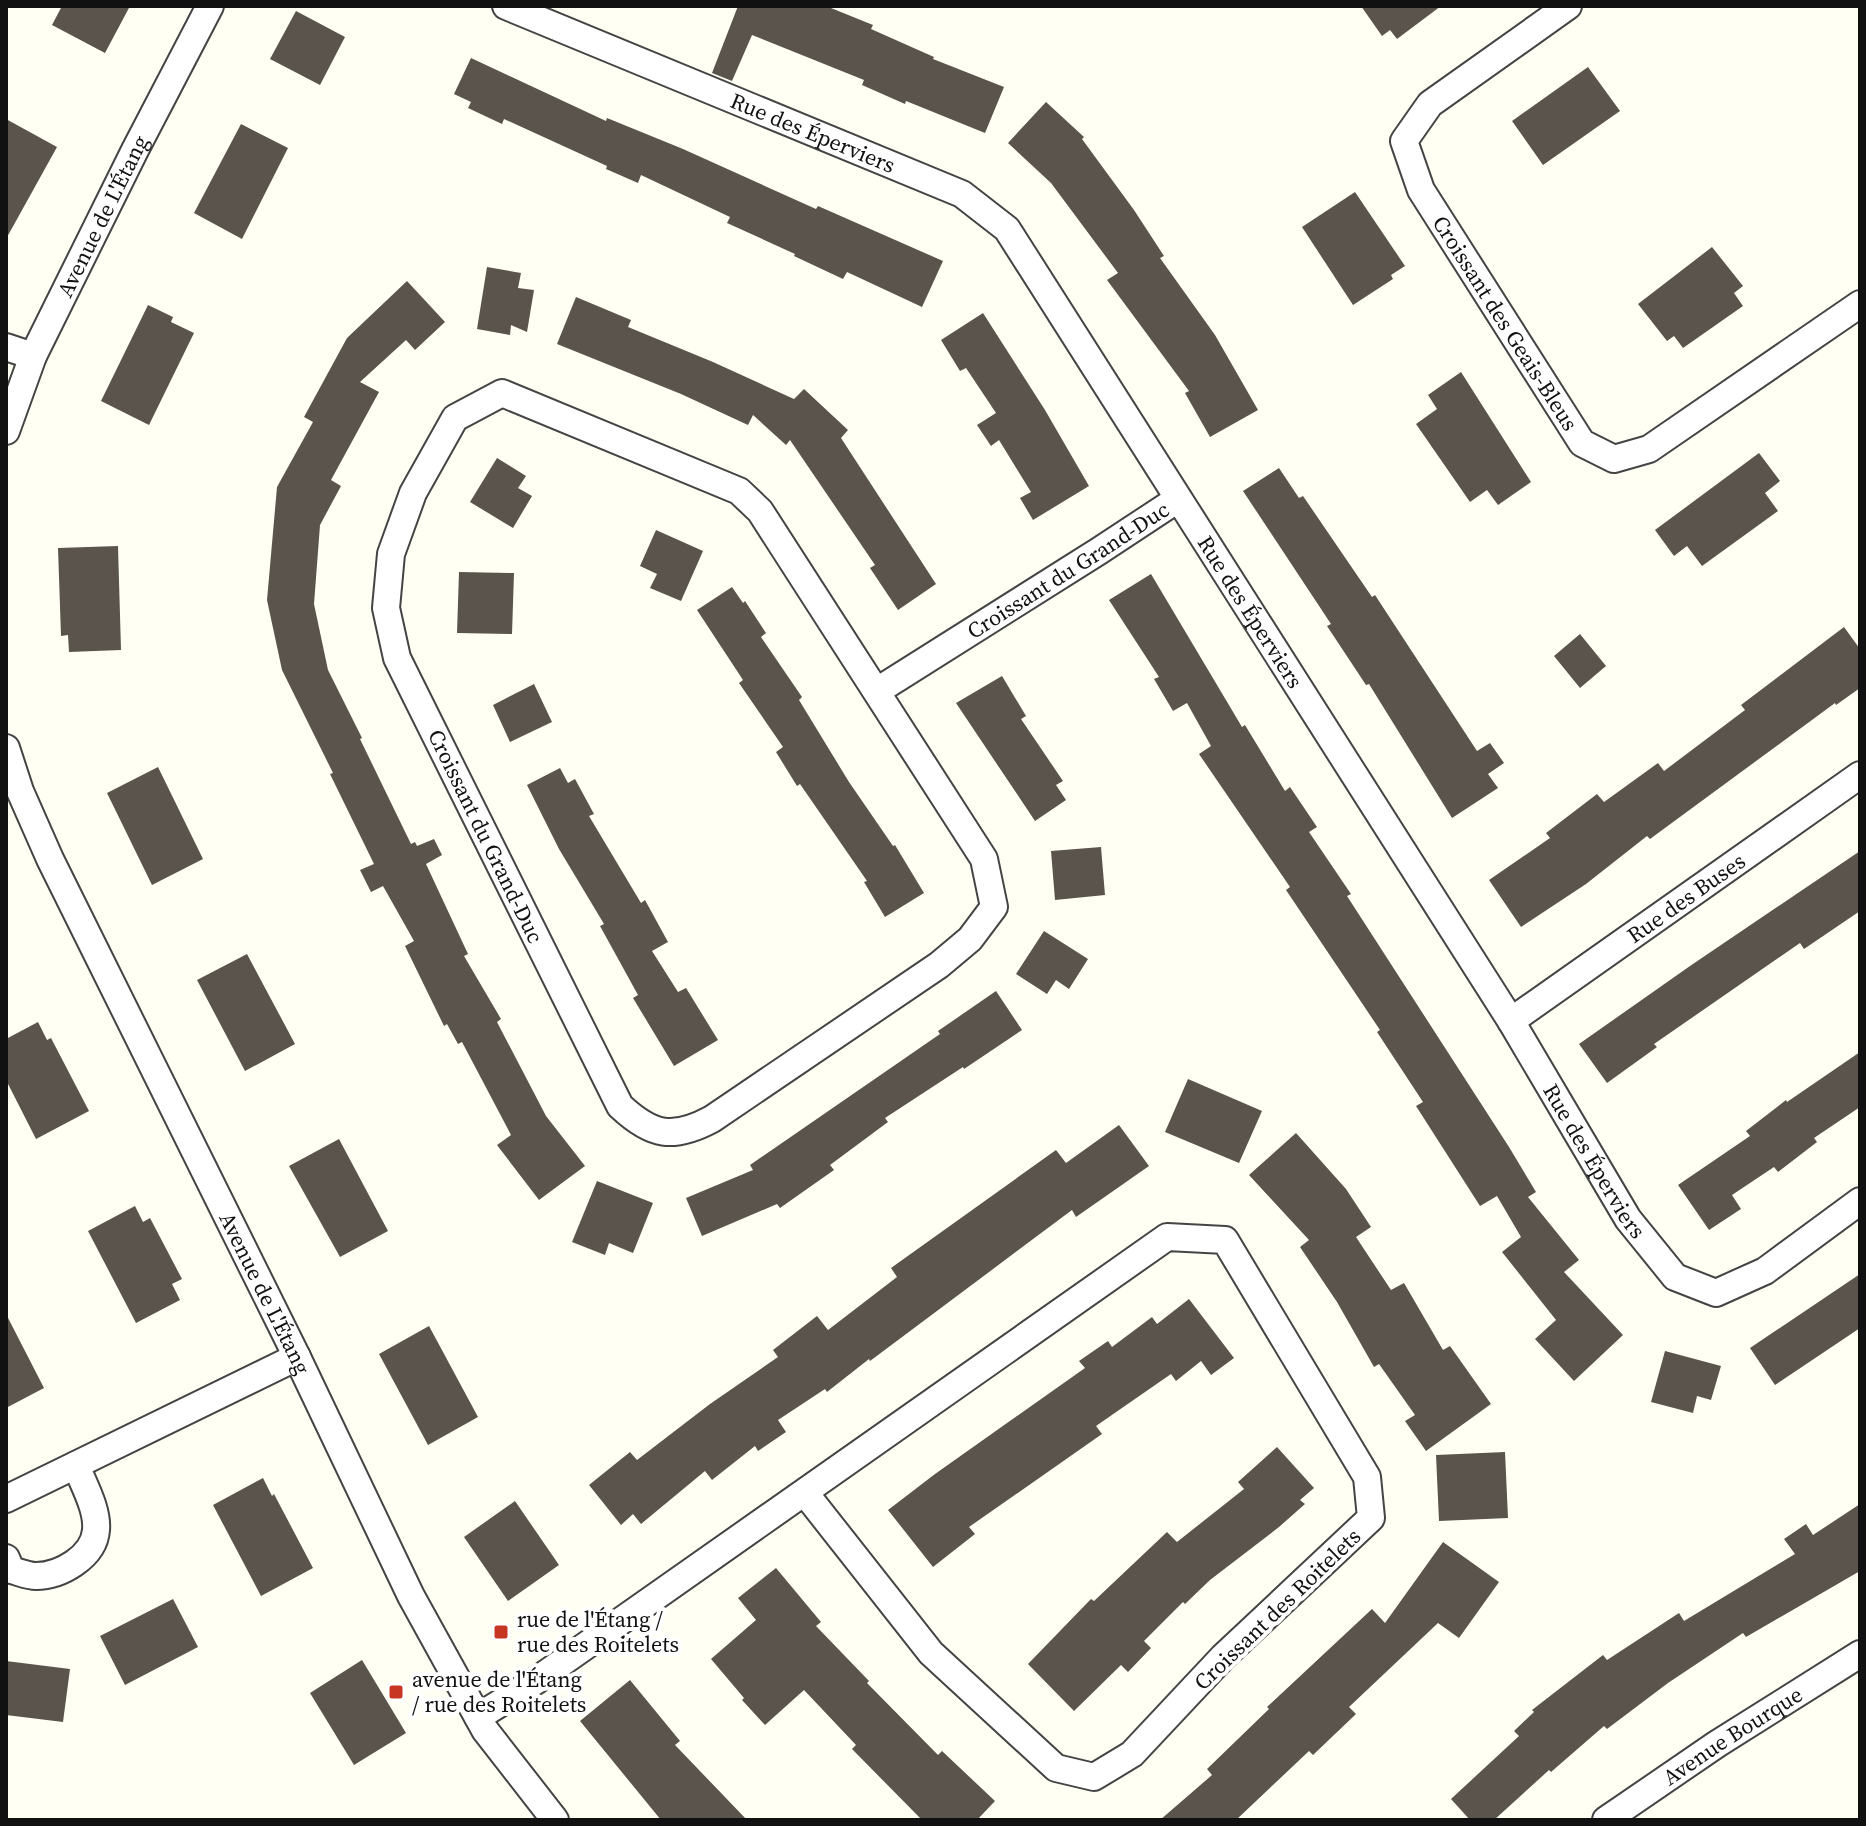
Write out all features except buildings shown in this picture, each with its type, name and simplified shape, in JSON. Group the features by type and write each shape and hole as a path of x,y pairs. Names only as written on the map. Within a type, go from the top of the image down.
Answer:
{"street":[{"name":"Avenue de L'Étang","path":"6,431 33,356 210,6"},
{"name":"Rue des Éperviers","path":"506,6 962,194 1007,229 1511,1021 1628,1219 1675,1277 1716,1293 1765,1271 1860,1201"},
{"name":"Croissant des Geais-Bleus","path":"1568,6 1430,104 1404,141 1421,190 1582,443 1614,459 1649,449 1860,304"},
{"path":"6,347 33,356"},
{"name":"Croissant du Grand-Duc","path":"502,393 739,491 760,511 877,691 984,859 994,907 970,939 939,965 737,1102 689,1131 662,1132 640,1125 620,1106 397,658 386,608 391,554 413,493 455,418 502,393"},
{"name":"Croissant du Grand-Duc","path":"877,691 1178,499"},
{"name":"Avenue de L'Étang","path":"6,748 20,791 50,859 297,1357 411,1596 478,1717 555,1820"},
{"name":"Rue des Buses","path":"1511,1021 1860,775"},
{"name":"Croissant des Roitelets","path":"478,1717 537,1680 1167,1237 1225,1240 1367,1477 1371,1518 1223,1657 1132,1754 1094,1777 1056,1768 931,1653 805,1493"},
{"path":"6,1499 297,1357"},
{"path":"6,1558 11,1570 37,1576 69,1567 87,1552 96,1533 95,1517 76,1465"},
{"name":"Avenue Bourque","path":"1606,1820 1717,1744 1860,1654"}],"place":[{"name":"rue de l'Étang / rue des Roitelets","path":"501,1632"},
{"name":"avenue de l'Étang / rue des Roitelets","path":"396,1692"}]}
